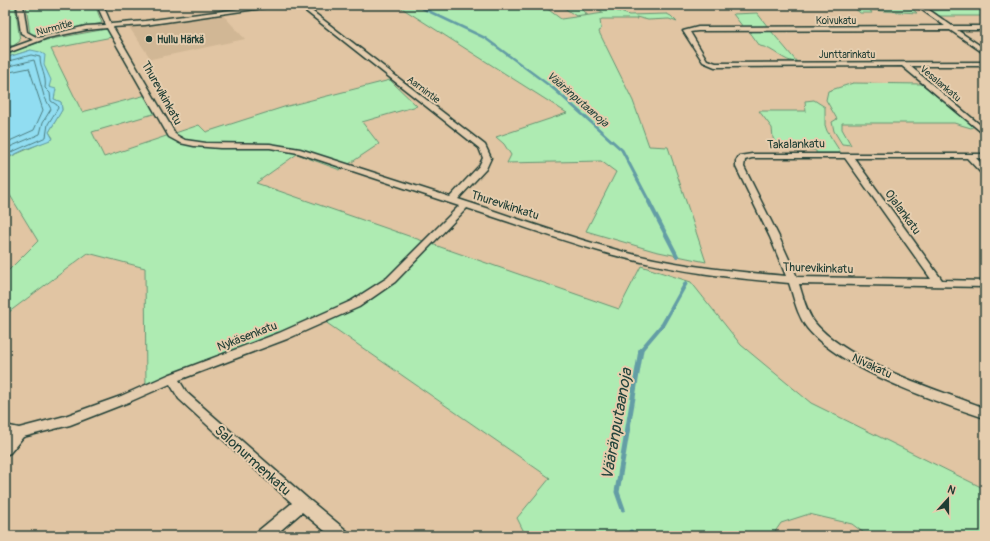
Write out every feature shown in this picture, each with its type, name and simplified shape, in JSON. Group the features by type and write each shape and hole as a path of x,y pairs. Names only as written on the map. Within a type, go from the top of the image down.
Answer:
{"street":[{"path":"20,5 24,33 38,40"},
{"name":"Thurevikinkatu","path":"100,5 109,26 173,137 182,142 194,145 270,146 300,151 608,251 649,261 743,276 793,280 985,284"},
{"path":"109,26 280,5"},
{"name":"Aarnintie","path":"301,5 482,147 487,158 483,168 452,200"},
{"path":"918,5 985,52"},
{"name":"Nurmitie","path":"5,52 67,31 109,26"},
{"name":"Koivukatu","path":"710,64 705,61 686,32 688,30 985,28"},
{"name":"Junttarinkatu","path":"710,64 985,64"},
{"name":"Vesalankatu","path":"903,64 985,133"},
{"name":"Takalankatu","path":"793,280 740,167 742,158 752,156 847,155 985,156"},
{"name":"Ojalankatu","path":"847,155 939,283"},
{"path":"969,156 985,172"},
{"name":"Nykäsenkatu","path":"18,434 66,421 125,399 172,378 283,336 355,304 391,280 466,204"},
{"name":"Nivakatu","path":"793,280 801,305 811,325 826,341 850,357 901,380 985,413"},
{"name":"Salonurmenkatu","path":"172,378 183,396 302,503 342,536"},
{"path":"5,430 18,434 5,449"},
{"path":"263,536 302,503"}],"shaded area":[{"path":"222,14 245,39 151,59 129,27"}],"green space":[{"path":"5,5 15,5 20,41 13,46 5,44"},
{"path":"26,5 95,5 102,23 43,35 30,34"},
{"path":"406,5 542,5 561,19 604,13 592,5 609,5 617,11 629,15 667,14 671,16 677,22 669,19 648,20 636,17 637,19 602,19 600,20 601,28 599,32 633,101 649,146 668,147 706,262 654,251 586,231 616,172 601,161 507,163 511,155 504,144 496,137 567,113 400,7"},
{"path":"560,5 575,5 588,14 576,16"},
{"path":"851,5 908,5 917,13 870,10 872,13 860,13"},
{"path":"931,10 985,10 985,16 939,16"},
{"path":"757,13 768,27 743,27 733,14"},
{"path":"112,28 117,36 51,49 82,112 150,94 160,112 92,132 104,157 199,125 206,132 284,107 390,80 417,106 362,122 379,144 340,170 297,154 256,183 619,309 641,266 691,282 741,345 811,403 985,489 985,536 868,536 852,524 809,514 781,523 772,536 526,536 517,518 550,478 321,319 146,389 145,268 88,253 5,315 5,274 38,241 5,187 5,159 53,138 49,132 62,110 61,102 54,99 54,94 49,87 49,77 47,72 31,50 5,58 5,54 46,40"},
{"path":"749,31 771,31 797,62 787,60 770,49 760,46"},
{"path":"853,83 922,84 974,126 971,128 954,123 842,123 842,129 851,145 842,144 834,131 832,122 837,119 826,100 828,91"},
{"path":"814,100 825,107 825,125 827,131 841,153 816,153 816,150 778,148 773,138 772,128 759,111 806,111 805,101"}],"water":[{"path":"31,50 45,55 44,65 51,80 49,87 56,89 54,99 61,102 62,110 49,132 53,139 5,159 5,58"}],"waterway":[{"name":"Vääränputaanoja","path":"426,5 422,8 485,38 554,89"},
{"name":"Vääränputaanoja","path":"553,88 622,150 650,203"},
{"name":"Vääränputaanoja","path":"649,202 677,256"},
{"name":"Vääränputaanoja","path":"640,351 663,324 686,283"},
{"name":"Vääränputaanoja","path":"623,509 617,492 641,350"},
{"name":"Vääränputaanoja","path":"631,532 632,536"}],"place":[{"name":"Hullu Härkä","path":"149,39"}]}
